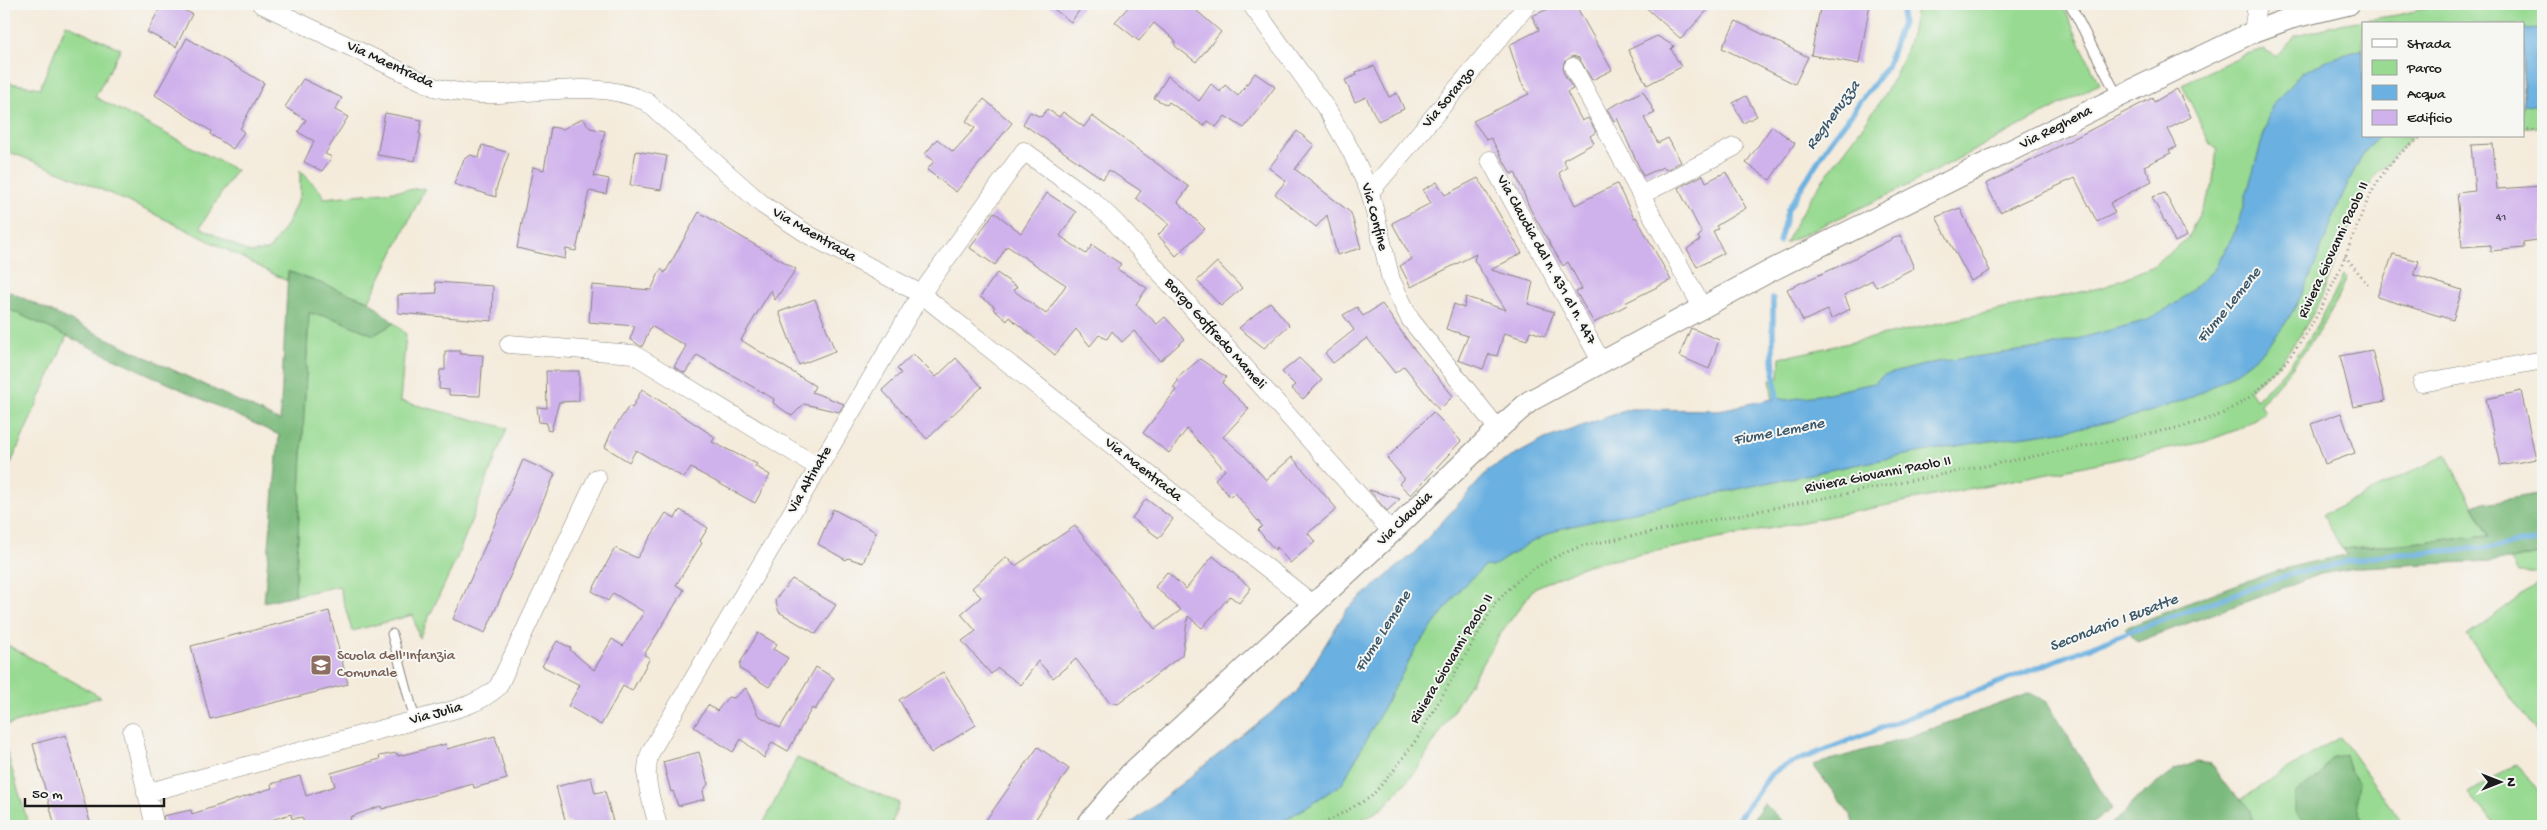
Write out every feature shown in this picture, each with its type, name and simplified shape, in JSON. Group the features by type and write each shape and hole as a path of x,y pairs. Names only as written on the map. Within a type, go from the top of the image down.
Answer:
{"street":[{"name":"Via Maentrada","path":"260,4 434,87 456,92 480,94 609,90 632,95 647,102 670,120 739,186 763,204 809,235 921,294 1314,605"},
{"name":"Via Confine","path":"1251,4 1328,111 1352,151 1370,192 1397,298 1410,320 1498,429"},
{"name":"Via Soranzo","path":"1370,192 1528,4"},
{"path":"2253,32 2256,4"},
{"name":"Via Reghena","path":"1770,271 2118,97 2253,32 2291,18 2349,4"},
{"path":"1573,67 1702,307"},
{"path":"1641,195 1734,147"},
{"name":"Via Altinate","path":"658,826 646,778 647,760 921,294 1024,151"},
{"name":"Borgo Goffredo Mameli","path":"1024,151 1093,201 1115,222 1392,532"},
{"name":"Via Claudia dal n. 431 al n. 447","path":"1490,160 1601,361"},
{"name":"Via Claudia","path":"1086,826 1130,774 1314,605 1498,429 1530,401 1770,271"},
{"path":"509,344 633,354 818,467"},
{"path":"2422,383 2543,360"},
{"name":"Via Julia","path":"146,793 475,704 488,696 498,687 597,478"},
{"path":"132,732 155,826"}],"lane":[{"path":"2070,4 2118,97"},
{"path":"392,634 415,720"}],"path":[{"path":"2524,130 2543,131"},
{"name":"Riviera Giovanni Paolo II","path":"1319,826 1371,797 1419,736 1495,604 1509,587 1548,559 1582,546 2181,427 2228,411 2261,386 2304,340 2326,300 2367,198 2384,171 2396,157 2420,138"},
{"path":"2345,256 2370,286"}],"green space":[{"path":"1916,4 2062,4 2099,84 1901,189 1785,243 1812,195 1868,119 1895,76 1905,53 1912,29"},
{"path":"2446,4 2543,4 2543,127 2524,127 2524,22 2362,22 2362,138 2411,138 2377,174 2360,200 2320,301 2301,334 2279,364 2249,390 2255,399 2283,372 2317,326 2343,275 2347,277 2330,312 2310,345 2260,404 2265,412 2239,429 2204,442 1587,565 1534,588 1499,636 1417,770 1383,808 1351,826 1164,826 1327,707 1389,585 1775,422 1770,379 1779,378 1780,358 2104,287 2153,266 2187,239 2212,188 2217,149 2210,144 2182,84 2241,56 2263,49 2276,56 2296,35 2345,23 2397,15"},
{"path":"66,24 121,49 95,97 236,170 200,227 250,253 269,250 287,224 300,195 300,170 322,193 324,198 425,188 369,301 288,272 287,281 183,228 112,195 4,150 4,82 40,88"},
{"path":"288,271 369,301 394,323 374,335 331,317 309,313 295,595 264,602 279,435 4,307 4,289 280,421"},
{"path":"4,307 67,336 4,479"},
{"path":"309,313 331,317 374,335 394,323 406,334 400,401 507,428 456,560 419,638 413,615 352,631 339,586 295,595"},
{"path":"2446,455 2489,536 2342,549 2323,515"},
{"path":"2543,493 2543,553 2511,560 2362,567 2321,574 2137,642 2125,628 2261,576 2317,561 2346,556 2342,549 2489,536 2473,505"},
{"path":"2543,553 2543,573 2518,573 2511,560"},
{"path":"2543,580 2543,741 2467,635"},
{"path":"4,643 101,697 4,726"},
{"path":"2030,693 2047,702 2112,809 2088,826 1854,826 1851,816 1813,765 1897,741"},
{"path":"2340,736 2404,826 2248,826 2239,801"},
{"path":"4,743 29,826 4,826"},
{"path":"2345,754 2349,769 2359,783 2358,812 2369,826 2307,826 2295,812 2295,793 2318,777 2331,758"},
{"path":"797,758 899,803 891,826 762,826"},
{"path":"2197,762 2211,764 2228,788 2246,803 2251,812 2253,826 2108,826 2124,814 2132,802 2175,770"},
{"path":"2518,763 2543,799 2543,826 2495,826 2469,793"},
{"path":"1764,803 1787,826 1749,826"}],"water":[{"path":"2543,28 2543,107 2524,105 2524,29"},
{"name":"Fiume Lemene","path":"2362,49 2362,138 2377,138 2364,154 2352,176 2310,277 2288,319 2259,354 2225,379 2188,398 2149,412 2107,422 1891,458 1559,529 1526,545 1492,567 1485,566 1461,588 1415,650 1342,784 1276,826 1128,826 1296,693 1347,609 1413,554 1491,468 1545,439 1630,409 1719,410 1777,398 1786,400 1824,394 1874,383 1884,375 1936,362 2047,347 2148,320 2178,302 2214,270 2236,230 2272,106 2301,73 2330,59"}],"building":[{"path":"162,4 171,4 192,14 176,47 147,32"},
{"path":"1047,4 1084,4 1071,22"},
{"path":"1131,4 1189,4 1221,32 1196,62 1175,46 1175,40 1154,23 1139,41 1115,22"},
{"path":"1559,4 1575,4 1612,70 1592,80 1579,58 1573,56 1564,62 1563,72 1573,89 1567,92 1582,121 1588,118 1596,132 1590,136 1594,143 1563,160 1567,167 1559,173 1575,205 1617,184 1634,218 1636,217 1671,280 1625,303 1627,305 1594,323 1576,292 1582,289 1568,262 1563,266 1530,209 1515,172 1511,174 1491,138 1487,140 1473,121 1529,94 1521,82 1509,45 1539,30 1532,16"},
{"path":"1642,4 1713,4 1681,39"},
{"path":"1821,4 1870,4 1859,64 1811,55"},
{"path":"1736,21 1808,57 1795,84 1722,48"},
{"path":"1657,36 1674,46 1671,49 1681,67 1647,85 1628,50"},
{"path":"187,38 264,83 240,129 244,132 233,149 210,134 211,131 155,95"},
{"path":"1374,66 1389,97 1397,93 1404,109 1378,121 1366,97 1355,102 1345,80 1357,75 1356,72"},
{"path":"1255,73 1275,87 1244,128 1225,116 1216,127 1207,121 1204,126 1169,102 1167,105 1154,98 1168,76 1199,101 1211,84 1220,92 1225,85 1238,96"},
{"path":"303,79 342,98 335,110 348,117 325,154 332,157 322,171 304,162 314,141 298,132 306,120 285,107"},
{"path":"2177,89 2191,117 2168,129 2177,147 2169,150 2171,153 2144,166 2152,181 2110,203 2115,213 2097,222 2075,178 2000,212 1986,184 2152,98 2154,102"},
{"path":"1643,91 1655,113 1644,118 1658,143 1668,138 1681,162 1666,170 1663,167 1643,176 1617,118 1614,121 1607,109"},
{"path":"1746,96 1757,116 1743,123 1733,103"},
{"path":"984,99 1012,123 956,192 927,170 934,161 925,154 937,139 953,152 975,128 966,121"},
{"path":"1047,109 1059,117 1063,112 1084,127 1092,116 1189,187 1178,202 1205,229 1176,256 1158,235 1169,224 1136,198 1141,191 1109,170 1103,179 1023,124 1030,112 1041,117"},
{"path":"385,113 422,120 415,161 377,155"},
{"path":"583,118 590,128 605,131 594,176 609,179 606,194 589,191 576,251 566,249 565,259 517,248 533,167 544,170 551,127 563,129"},
{"path":"1772,126 1795,143 1770,180 1746,163"},
{"path":"1297,131 1314,145 1295,169 1351,213 1361,248 1337,255 1327,215 1316,227 1275,194 1286,181 1269,168"},
{"path":"2493,144 2497,189 2542,186 2543,239 2523,242 2524,248 2490,251 2490,245 2462,247 2457,193 2475,191 2471,145"},
{"path":"482,145 509,153 496,189 496,197 454,184 464,159 471,155 479,158"},
{"path":"636,151 667,156 661,190 630,185"},
{"path":"1726,172 1746,208 1716,226 1718,229 1713,231 1724,253 1697,267 1687,249 1700,240 1698,237 1702,233 1678,188 1703,175 1706,182"},
{"path":"1478,178 1522,253 1491,270 1533,282 1528,304 1554,312 1545,336 1530,331 1527,340 1504,333 1497,356 1489,354 1483,369 1458,360 1468,336 1446,329 1454,304 1464,308 1466,297 1506,310 1474,260 1476,254 1411,287 1400,266 1412,259 1392,223 1431,203 1423,190 1437,182 1445,195"},
{"path":"1047,193 1076,212 1060,236 1086,254 1092,245 1121,264 1117,269 1147,288 1136,304 1157,324 1165,317 1185,339 1160,361 1134,331 1122,342 1112,331 1107,339 1099,335 1090,346 1076,329 1055,355 1009,317 1007,321 993,309 995,307 980,297 997,273 1017,287 1013,290 1046,314 1066,285 1007,246 995,265 970,248 994,212 1021,233"},
{"path":"2165,193 2187,236 2175,242 2152,197"},
{"path":"1960,208 1990,271 1971,281 1936,217"},
{"path":"699,212 796,269 775,300 771,290 741,340 815,386 812,392 844,404 839,412 804,404 792,416 773,403 774,399 697,355 685,373 674,367 686,346 651,326 642,347 630,339 635,326 589,322 592,285 651,290 661,269 665,273"},
{"path":"1900,235 1914,268 1876,287 1872,280 1844,295 1850,309 1831,319 1828,310 1803,321 1787,289 1837,267"},
{"path":"2393,254 2419,261 2414,275 2462,290 2453,320 2377,297"},
{"path":"1217,262 1242,288 1221,306 1197,281"},
{"path":"435,282 493,286 492,321 398,313 398,295 437,293"},
{"path":"815,299 835,351 799,365 779,312"},
{"path":"1270,302 1289,325 1264,348 1239,328"},
{"path":"1382,304 1410,344 1453,396 1439,410 1404,366 1395,373 1367,338 1333,363 1325,353 1354,330 1343,315 1357,307 1363,316"},
{"path":"1691,328 1719,340 1709,369 1679,356"},
{"path":"2372,350 2385,401 2353,407 2340,356"},
{"path":"445,351 460,351 460,354 483,355 480,396 449,395 449,390 439,389 440,370 445,370"},
{"path":"913,354 936,377 956,358 982,387 927,439 882,390 901,373 897,369"},
{"path":"1299,358 1322,380 1303,399 1291,388 1295,385 1282,372"},
{"path":"1200,359 1226,377 1222,383 1249,409 1223,437 1245,456 1266,480 1292,457 1337,509 1308,533 1315,542 1290,563 1277,547 1275,550 1258,530 1262,526 1235,493 1230,497 1215,479 1225,470 1187,429 1169,453 1143,433 1176,390 1173,388 1178,381 1176,379"},
{"path":"546,371 579,371 579,401 559,402 551,431 547,430 547,423 539,422 537,407 547,408"},
{"path":"642,389 715,437 712,442 757,464 755,466 770,475 755,503 691,468 684,478 636,450 629,462 605,447 611,433 629,406 632,408"},
{"path":"2521,391 2536,459 2500,466 2486,399"},
{"path":"1433,412 1461,441 1411,495 1399,484 1404,478 1387,458"},
{"path":"2341,413 2355,453 2325,464 2311,424"},
{"path":"523,460 555,474 485,633 453,619"},
{"path":"1369,490 1400,499 1387,511"},
{"path":"1146,499 1173,519 1159,538 1132,518"},
{"path":"833,509 876,532 863,563 848,558 846,560 818,544"},
{"path":"680,510 708,528 700,541 702,543 676,585 684,590 644,655 650,658 632,691 623,686 601,725 568,706 580,685 542,666 557,641 571,648 570,650 594,670 612,639 623,646 644,612 613,593 608,601 592,591 615,548 637,558 666,513 675,518"},
{"path":"1075,526 1155,629 1181,610 1155,587 1167,572 1186,589 1213,556 1251,588 1239,603 1230,596 1202,628 1188,616 1182,655 1118,704 1109,702 1076,659 1053,678 1038,661 1021,685 998,668 991,674 962,641 976,631 961,614 981,597 972,588 1006,557 1015,566"},
{"path":"792,579 836,605 816,634 779,612 775,600"},
{"name":"Scuola dell'Infanzia Comunale","path":"329,611 348,684 210,719 191,646"},
{"path":"758,633 777,644 773,649 788,658 769,687 740,669 740,663"},
{"path":"816,667 834,678 815,710 812,708 788,751 772,742 764,758 741,739 733,752 694,727 708,705 717,711 728,697 734,698 746,688 758,715 780,728"},
{"path":"943,672 976,725 931,753 899,700"},
{"path":"66,735 91,826 55,826 33,744"},
{"path":"495,736 507,779 474,788 473,784 382,809 381,806 350,817 351,820 324,826 305,826 302,817 292,819 291,814 261,823 262,826 165,826 163,816 191,810 192,814 272,788 271,784 300,776 306,796 335,786 331,773 380,759 379,756 397,753 398,756 446,744 447,749"},
{"path":"1038,747 1069,769 1031,826 996,826 986,820"},
{"path":"699,752 708,784 703,791 705,799 678,806 673,791 671,792 663,762"},
{"path":"591,777 595,793 605,791 614,826 571,826 569,822 566,823 556,787"}],"waterway":[{"name":"Reghenuzza","path":"1779,242 1788,209 1828,145 1887,66 1902,23 1903,4"},
{"name":"Reghenuzza","path":"1773,299 1773,359 1777,404"},
{"name":"Secondario I Busatte","path":"1733,826 1771,774 1786,765 2124,634 2288,575 2373,556 2495,547 2543,540"}],"place":[{"name":"Scuola dell'Infanzia Comunale","path":"321,665"}]}
